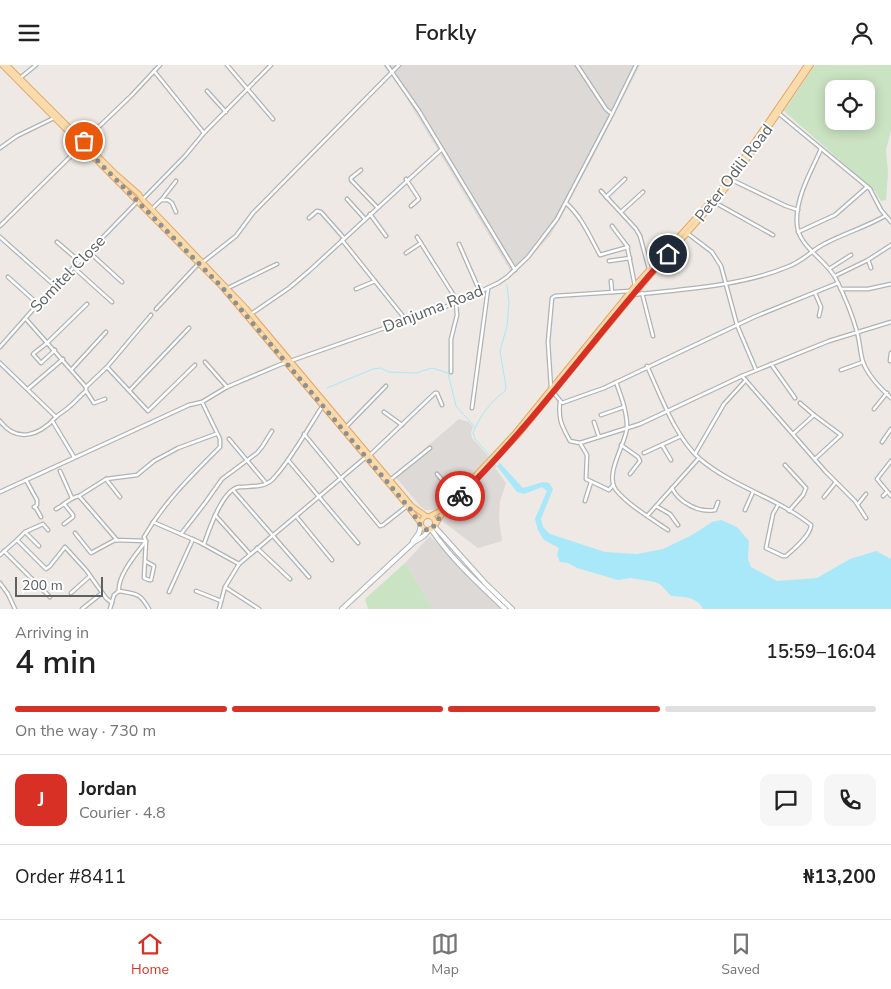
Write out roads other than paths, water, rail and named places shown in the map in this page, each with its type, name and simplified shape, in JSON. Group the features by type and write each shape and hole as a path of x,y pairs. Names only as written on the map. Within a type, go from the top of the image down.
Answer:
{"main road":[{"path":"2,65 54,118 135,190 140,200 152,209 346,427 424,529 432,528"},
{"path":"7,65 228,289 323,406 416,509 434,519 432,528 342,609"},
{"name":"Peter Odili Road","path":"432,528 442,514 518,435 632,293 732,180 807,65"},
{"name":"Peter Odili Road","path":"632,293 650,269 725,185 811,65"},
{"name":"Peter Odili Road","path":"428,516 443,509 456,496 552,391"},
{"path":"411,545 419,533 422,519 428,516"},
{"path":"432,528 460,565 505,609"},
{"path":"432,528 512,609"}],"street":[{"path":"20,78 36,65"},
{"path":"0,226 160,65"},
{"path":"227,65 273,119"},
{"name":"Somitel Close","path":"0,347 88,251 185,156 204,133 271,65"},
{"path":"387,65 442,149 515,270"},
{"path":"156,309 201,263 236,236 253,213 399,65"},
{"path":"577,65 606,109 612,114"},
{"name":"Danjuma Road","path":"0,491 189,405 202,402 228,387 289,362 457,303 498,283 515,270 542,240 566,203 636,65"},
{"path":"154,71 204,133"},
{"path":"207,91 226,112"},
{"path":"777,112 867,187 873,193 885,216 891,222"},
{"path":"0,148 17,136 54,118"},
{"path":"251,315 289,287 365,219 406,179 442,149"},
{"path":"821,149 806,183 798,210 798,232 812,252 835,276 857,331 863,362 873,379 891,398"},
{"path":"361,170 351,180 377,207"},
{"path":"406,179 419,199 411,206"},
{"path":"606,197 625,179"},
{"path":"732,180 786,207 798,210"},
{"path":"152,209 176,181"},
{"path":"798,232 834,215 867,187"},
{"path":"601,191 636,229 650,269"},
{"path":"621,212 644,192"},
{"path":"161,200 168,199 176,212"},
{"path":"347,199 365,219"},
{"path":"714,202 773,235"},
{"path":"566,203 582,222 600,255 628,247"},
{"path":"309,217 317,211 321,212 406,320"},
{"path":"370,214 386,237"},
{"path":"885,216 824,243 806,258 786,268 758,277 642,293 555,296 552,298 548,342 552,391 560,402 559,419 563,428 570,441 580,443 668,412 742,376 829,341 857,331 891,324"},
{"path":"612,226 628,247 636,286"},
{"path":"687,233 717,258 726,282 737,325 756,370"},
{"path":"0,237 56,286"},
{"path":"417,237 457,303 457,315 451,339 451,372"},
{"path":"58,242 79,261"},
{"path":"406,253 421,243"},
{"path":"459,244 480,292"},
{"path":"835,276 868,260 891,245"},
{"path":"88,251 122,283"},
{"path":"829,270 851,255"},
{"path":"609,261 630,258"},
{"path":"868,260 871,268"},
{"path":"228,289 277,264"},
{"path":"74,267 112,302"},
{"path":"8,277 38,304"},
{"path":"356,289 375,281"},
{"path":"610,281 612,293"},
{"path":"560,402 565,403 577,399 737,325 838,283"},
{"path":"841,289 868,289 891,284"},
{"path":"472,408 488,289"},
{"path":"642,293 652,336"},
{"path":"815,293 821,307 819,316"},
{"path":"55,350 42,363 32,355 87,304"},
{"path":"86,387 107,367 151,315"},
{"path":"26,319 72,369 86,387 86,391 94,403 105,399"},
{"path":"129,391 189,328"},
{"path":"72,369 106,331"},
{"path":"890,361 891,353"},
{"path":"28,389 63,359"},
{"path":"205,362 228,387"},
{"path":"841,370 863,362"},
{"path":"0,363 56,417"},
{"path":"771,364 795,398"},
{"path":"107,367 148,411 195,365"},
{"path":"647,366 681,436 699,458 753,492 778,505 789,511 812,527 788,555 783,556 766,548 773,514 778,505"},
{"path":"742,376 815,459 858,504 866,517"},
{"path":"695,454 724,404 746,380"},
{"path":"580,443 587,455 585,477 591,482 609,490 613,485 614,467 627,428 624,407 616,382"},
{"path":"346,427 386,386"},
{"path":"0,421 9,430 20,435 29,435 53,422 56,417 86,391"},
{"path":"219,609 225,587 239,564 368,456 436,393 442,405"},
{"path":"874,409 887,393"},
{"path":"145,561 154,567 151,580 149,581 144,578 146,541 144,537 175,492 220,447 220,439 202,402"},
{"path":"800,403 842,435 815,459"},
{"path":"204,544 215,515 233,489 238,487 255,487 270,482 288,460 323,406"},
{"path":"601,415 624,407"},
{"path":"384,412 402,425"},
{"path":"793,434 814,415"},
{"path":"53,422 74,457"},
{"path":"594,422 599,437"},
{"path":"882,441 891,429"},
{"path":"180,534 206,503 222,479 247,461 262,447 272,431"},
{"path":"56,509 106,479 137,475 154,461 178,448 216,434"},
{"path":"304,434 380,526 407,506"},
{"path":"644,453 681,436"},
{"path":"228,439 266,483"},
{"path":"621,445 638,457 640,461 630,475"},
{"path":"662,445 670,460"},
{"path":"390,480 430,449"},
{"path":"648,515 699,458"},
{"path":"288,460 358,543"},
{"path":"891,461 877,479 891,495"},
{"path":"785,465 806,488 803,495 789,511"},
{"path":"60,471 72,498"},
{"path":"437,474 456,496"},
{"path":"106,479 120,497"},
{"path":"26,480 38,500 37,505 34,507 36,507 41,517"},
{"path":"585,501 591,482"},
{"path":"824,497 836,482"},
{"path":"613,485 627,500 668,530"},
{"path":"672,488 678,497 698,511 715,510 718,503"},
{"path":"233,489 309,577"},
{"path":"745,510 753,492"},
{"path":"883,496 887,492"},
{"path":"858,504 866,494"},
{"path":"79,496 117,540"},
{"path":"64,524 73,517 65,505"},
{"path":"656,506 670,514 678,525"},
{"path":"215,515 250,554"},
{"path":"296,516 332,560"},
{"path":"153,522 204,544 239,564"},
{"path":"2,553 25,532 43,524 48,530"},
{"path":"25,532 39,546"},
{"path":"75,533 91,553 117,540 146,541"},
{"path":"169,592 193,539"},
{"path":"17,540 46,569 65,547 112,603"},
{"path":"119,591 118,585 132,558 146,541"},
{"path":"0,546 2,553 50,597"},
{"path":"258,548 290,579"},
{"path":"71,593 90,577"},
{"path":"0,583 15,609"},
{"path":"225,587 259,609"},
{"path":"110,609 114,595 119,591 135,594 143,598 149,609"},
{"path":"196,591 222,601"},
{"path":"82,609 102,593"}],"water":[{"path":"500,463 523,488 543,482 549,483 553,489 541,519 543,527 550,534 605,552 637,554 663,549 692,535 712,522 721,520 737,527 749,541 748,559 751,567 777,581 817,578 850,559 876,551 891,559 891,609 703,609 693,599 671,596 661,585 655,582 631,578 618,580 560,562 557,555 559,548 544,540 538,530 535,519 547,491 542,487 524,494 517,492 497,466"}],"waterway":[{"path":"490,456 475,439 473,433 486,410 505,391 506,387 500,351 507,326 509,303 507,285"},
{"path":"327,388 373,369 380,368 389,372 416,373 432,368 448,373 456,406 475,427"}]}
